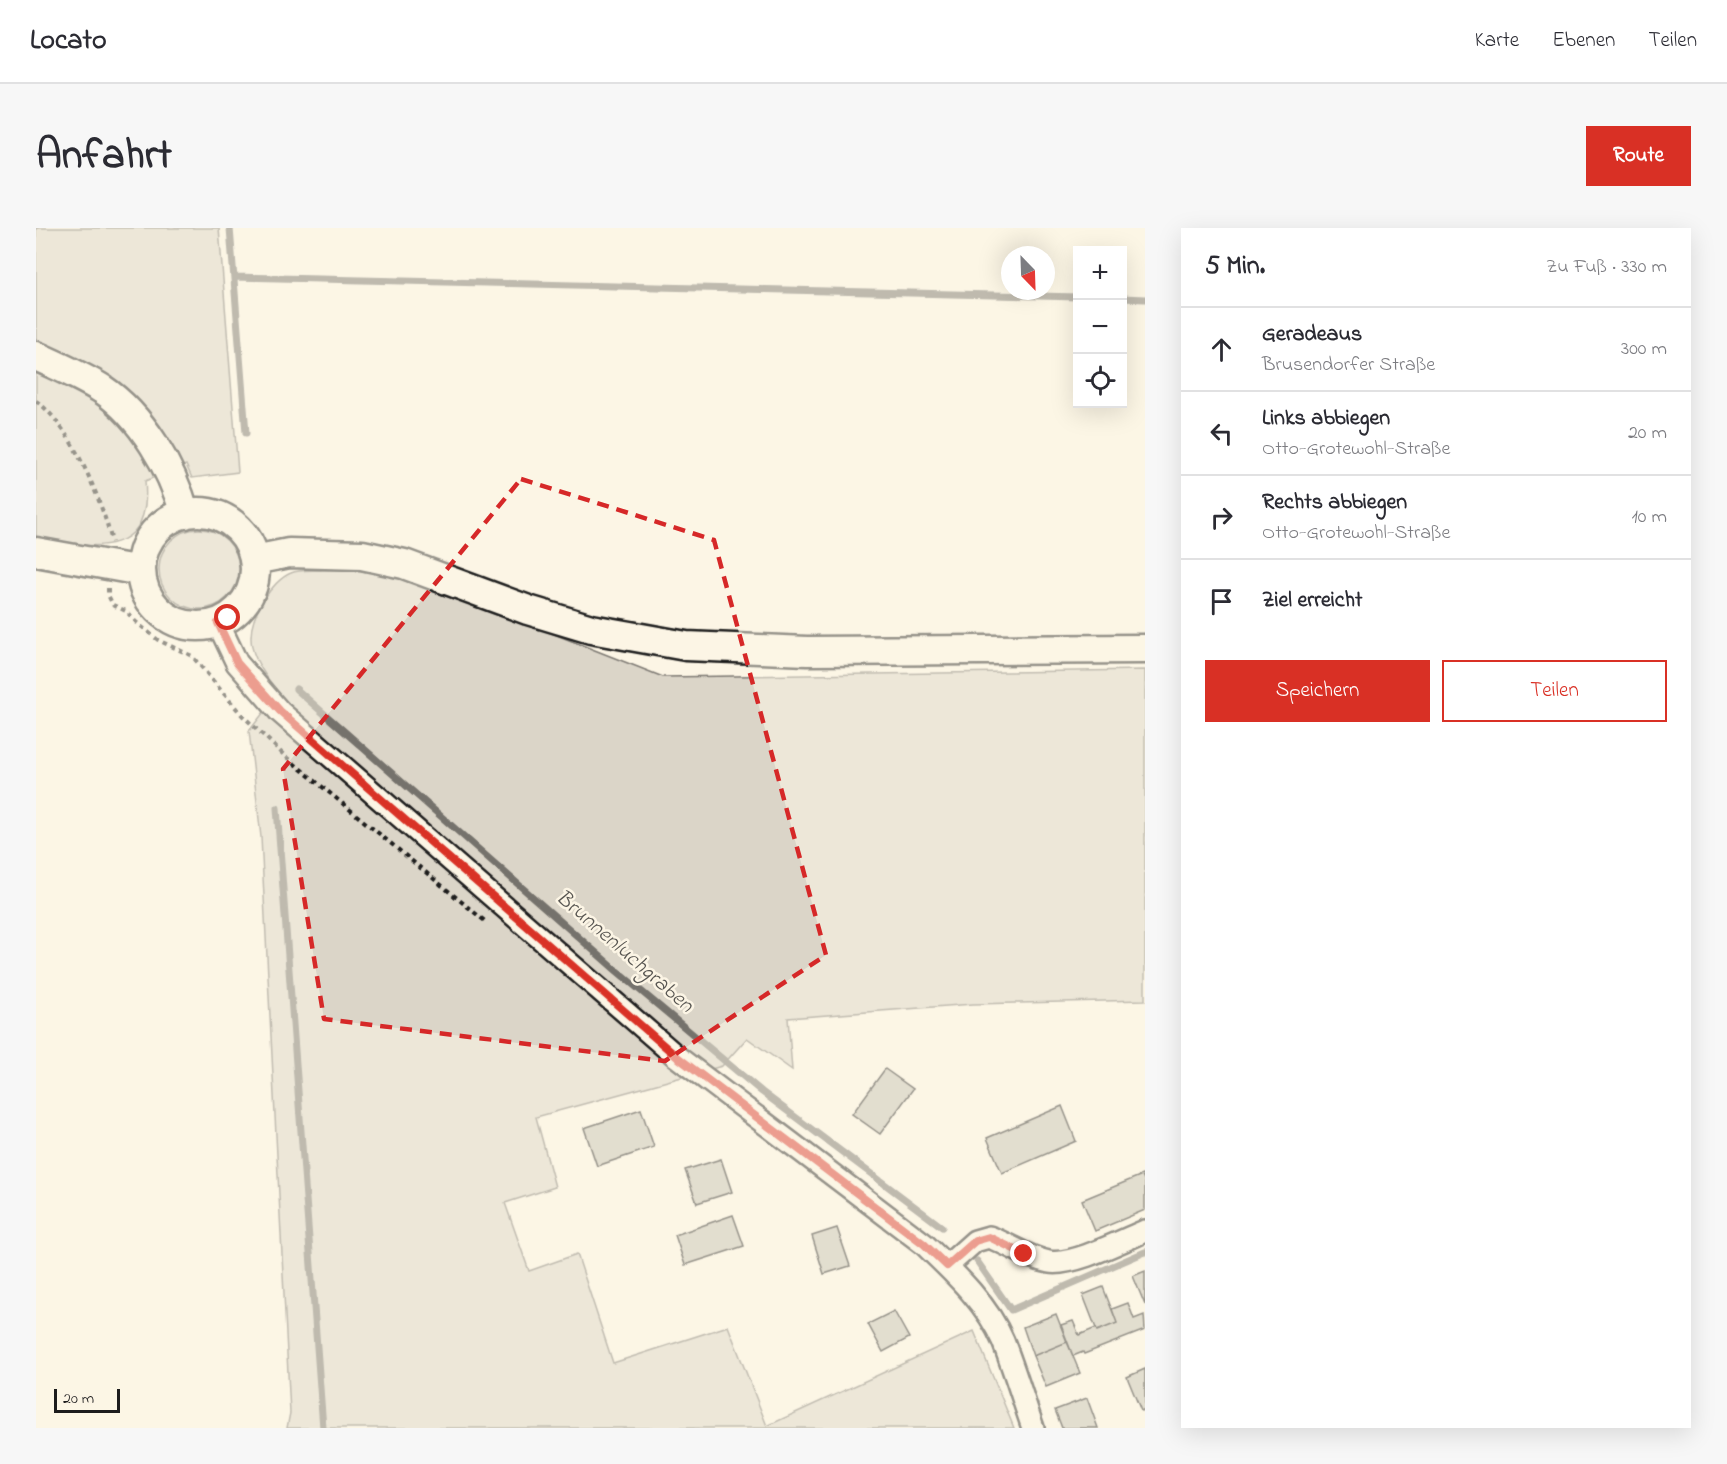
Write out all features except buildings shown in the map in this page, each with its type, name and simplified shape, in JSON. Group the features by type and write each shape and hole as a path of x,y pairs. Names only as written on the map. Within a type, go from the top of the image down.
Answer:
{"main road":[{"path":"36,356 104,391 131,416 148,437 171,478 185,514"},
{"path":"208,513 230,522 246,538 254,560 254,582 244,603 237,611 218,623 194,626 182,624 161,613 147,594 141,571 142,558 153,535 173,518 185,514 208,513"},
{"path":"36,552 141,571"},
{"path":"254,560 289,553 362,555 404,564 528,610 591,629 686,646 807,651 1145,648"}],"street":[{"path":"218,623 237,663 280,711 668,1050 924,1244 947,1266 974,1296 1002,1339 1033,1428"},
{"path":"947,1266 975,1241 989,1237 1024,1254 1051,1262 1077,1258 1145,1231"}],"path":[{"path":"36,401 56,419 70,443 108,524 112,542"}],"highlighted area":[{"path":"521,479 714,540 826,955 665,1061 324,1019 283,769"}],"shaded area":[{"path":"36,228 219,228 238,472 192,478 186,465 145,481 145,507 139,525 128,537 114,543 96,546 36,540"},
{"path":"199,529 214,532 227,541 236,554 239,569 236,584 227,597 214,606 199,609 184,606 171,597 162,584 159,569 162,554 171,541 184,532"},
{"path":"356,570 403,578 460,597 663,677 1145,670 1145,1000 973,1004 788,1018 792,1070 747,1038 722,1066 536,1117 555,1187 505,1203 529,1271 577,1254 613,1363 728,1326 767,1426 974,1331 1014,1428 287,1428 290,1413 261,837 249,731 279,693 256,658 251,636 257,612 267,595 287,575 303,571"}],"waterway":[{"name":"Brunnenluchgraben","path":"230,228 246,433"},
{"path":"234,277 1073,297"},
{"path":"1127,298 1145,299"},
{"name":"Brunnenluchgraben","path":"296,689 617,971 762,1092 942,1227"},
{"path":"277,808 323,1428"},
{"name":"Brunnenluchgraben","path":"977,1261 1011,1310 1145,1252"}],"route":[{"path":"228,618 218,623 237,663 256,688 620,1010 676,1056 924,1244 947,1266 975,1241 989,1237 1004,1242 1024,1254"}]}
